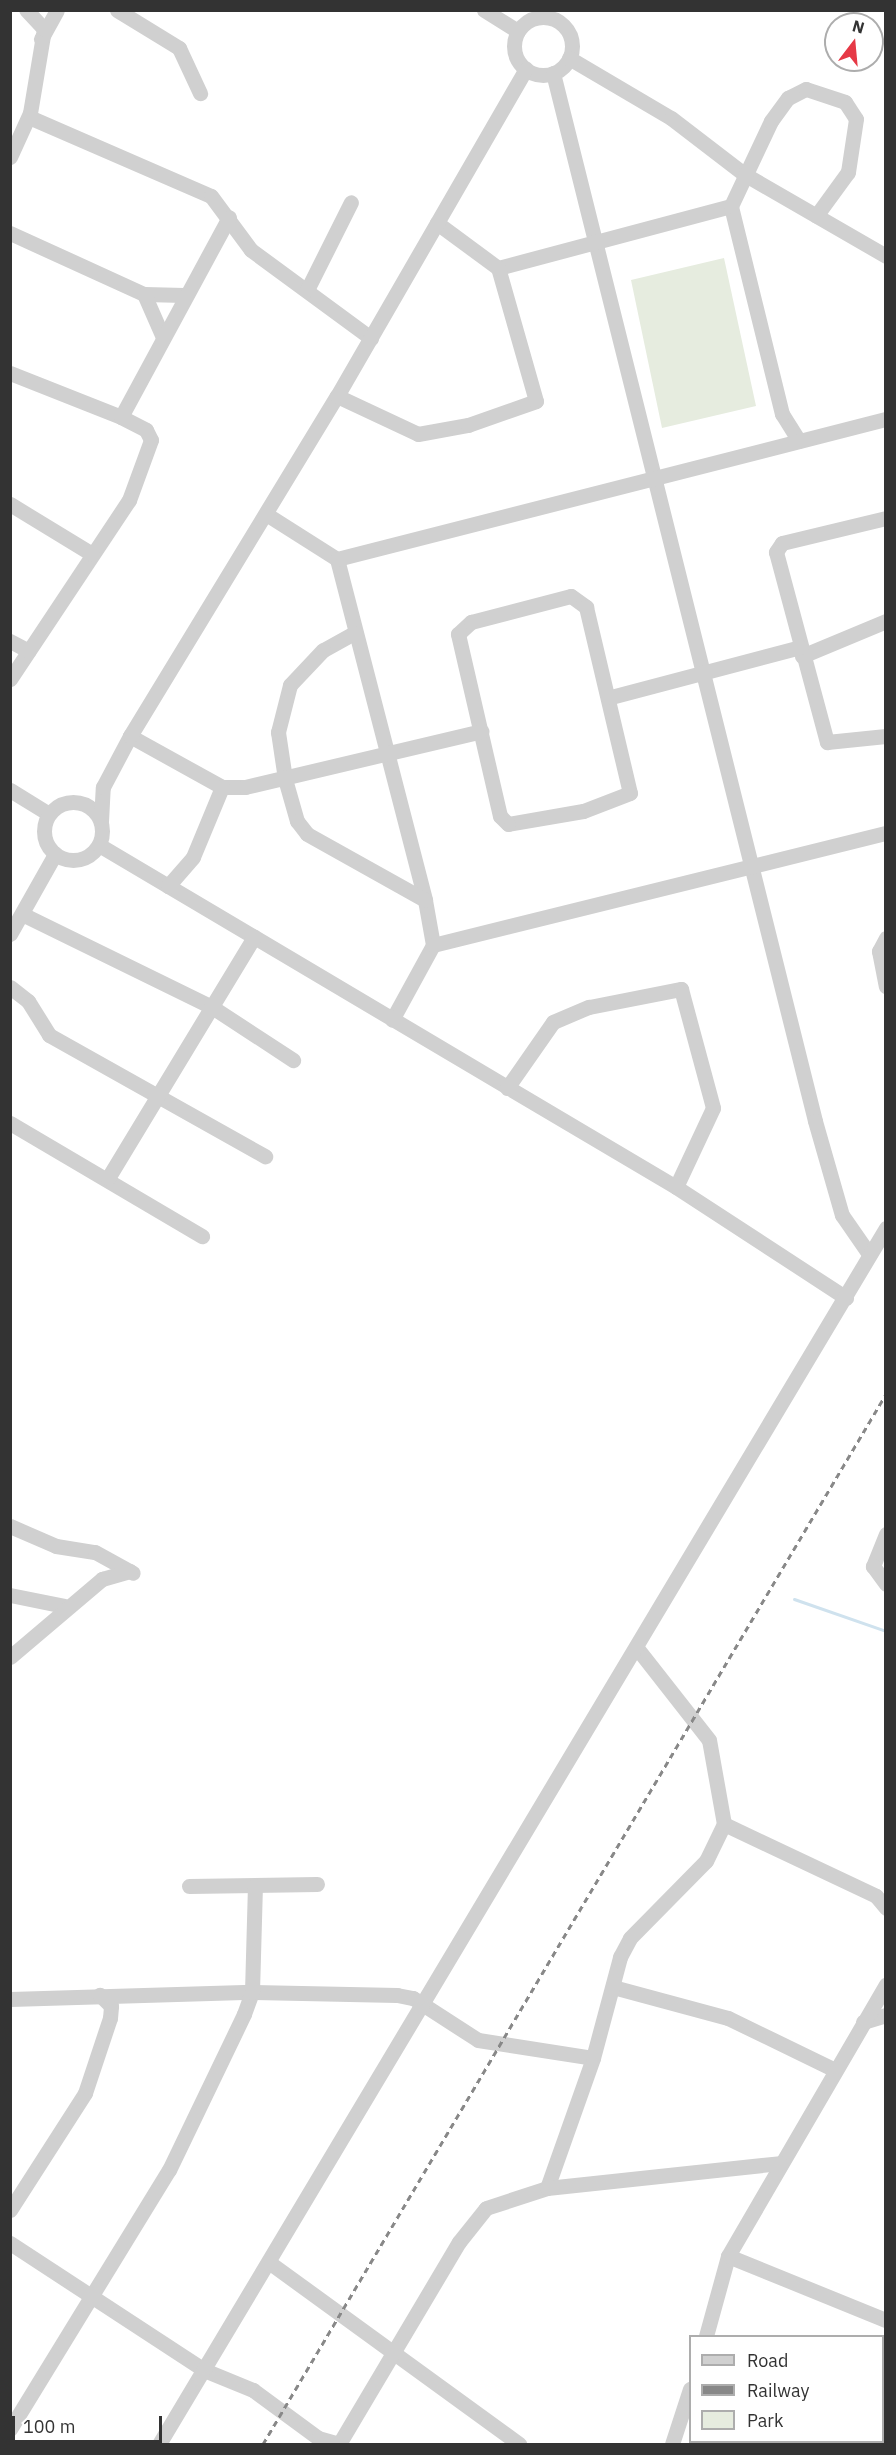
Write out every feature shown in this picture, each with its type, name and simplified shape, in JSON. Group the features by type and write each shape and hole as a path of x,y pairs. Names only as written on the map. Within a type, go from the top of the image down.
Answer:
{"street":[{"path":"10,157 29,117 44,29 26,10"},
{"path":"41,39 57,10"},
{"path":"117,10 179,48 200,93"},
{"path":"484,10 518,31"},
{"path":"563,16 570,34 569,58 554,73 526,69 515,52 518,31 534,18 563,16"},
{"path":"569,58 671,118 744,174 885,256"},
{"path":"99,845 103,787 129,736 337,396 526,69"},
{"path":"554,73 592,240 701,673 755,865 837,1203 869,1254"},
{"path":"799,441 782,414 731,206 744,174 788,98 806,88 845,102 856,119 856,142 848,172 816,216"},
{"path":"29,117 211,196 229,217 251,250 371,338"},
{"path":"307,290 351,202"},
{"path":"498,268 592,240 731,206"},
{"path":"121,417 162,335 229,217"},
{"path":"337,396 418,434 468,425 532,405 536,393 498,268 437,223"},
{"path":"10,233 144,294 184,295"},
{"path":"144,294 162,335"},
{"path":"10,373 121,417 146,430 150,450 129,500 10,679"},
{"path":"338,559 885,419"},
{"path":"10,504 92,554"},
{"path":"266,514 338,559 354,633 425,900 433,945 392,1020"},
{"path":"885,518 778,545 778,564 827,742 885,736"},
{"path":"571,596 583,602 611,697 630,793 583,811 514,825 504,821 458,634 471,622 536,603 571,596"},
{"path":"611,697 701,673 801,652 885,621"},
{"path":"354,633 324,650 290,685 278,732 285,779 297,821 307,834 425,900"},
{"path":"10,641 29,651"},
{"path":"129,736 222,787 285,779 386,751 481,731"},
{"path":"49,814 103,787"},
{"path":"168,885 193,857 222,787"},
{"path":"10,790 49,814"},
{"path":"71,802 89,807 101,821"},
{"path":"49,814 45,838 55,854 75,860 99,845"},
{"path":"433,945 885,833"},
{"path":"99,845 676,1187 846,1298"},
{"path":"10,934 55,854"},
{"path":"22,914 212,1007 292,1060"},
{"path":"108,1178 255,937"},
{"path":"885,939 879,951 885,986"},
{"path":"10,987 28,1001 50,1035 265,1156"},
{"path":"507,1088 553,1022 589,1007 681,989 713,1108 676,1187"},
{"path":"10,1123 108,1178 202,1236"},
{"path":"159,2445 423,2009 636,1647 846,1298 885,1228"},
{"path":"10,1526 56,1546 95,1552 134,1574 102,1579 64,1606 10,1657"},
{"path":"885,1534 873,1566 885,1584"},
{"path":"10,1595 64,1606"},
{"path":"547,2188 593,2058 613,1987 630,1938 706,1861 724,1824 709,1740 636,1647"},
{"path":"724,1824 876,1896 885,1908"},
{"path":"189,1886 317,1884"},
{"path":"10,2429 91,2292 169,2170 252,1992 255,1886"},
{"path":"707,2335 728,2256 885,1985"},
{"path":"613,1987 728,2018 835,2070"},
{"path":"10,1999 252,1992 397,1995 413,1998 423,2009 478,2040 593,2058"},
{"path":"10,2210 85,2092 110,2018 111,2006 100,1995"},
{"path":"863,2022 885,2015"},
{"path":"10,2243 91,2292 204,2370 253,2390 318,2438 339,2445 474,2220 502,2199 547,2188 780,2163"},
{"path":"728,2256 885,2320"},
{"path":"270,2263 396,2351 519,2445"},
{"path":"672,2445 689,2392"}],"green space":[{"path":"724,258 756,406 662,428 631,280"}],"waterway":[{"path":"794,1599 886,1631"}],"railway":[{"path":"263,2444 886,1394"}]}
